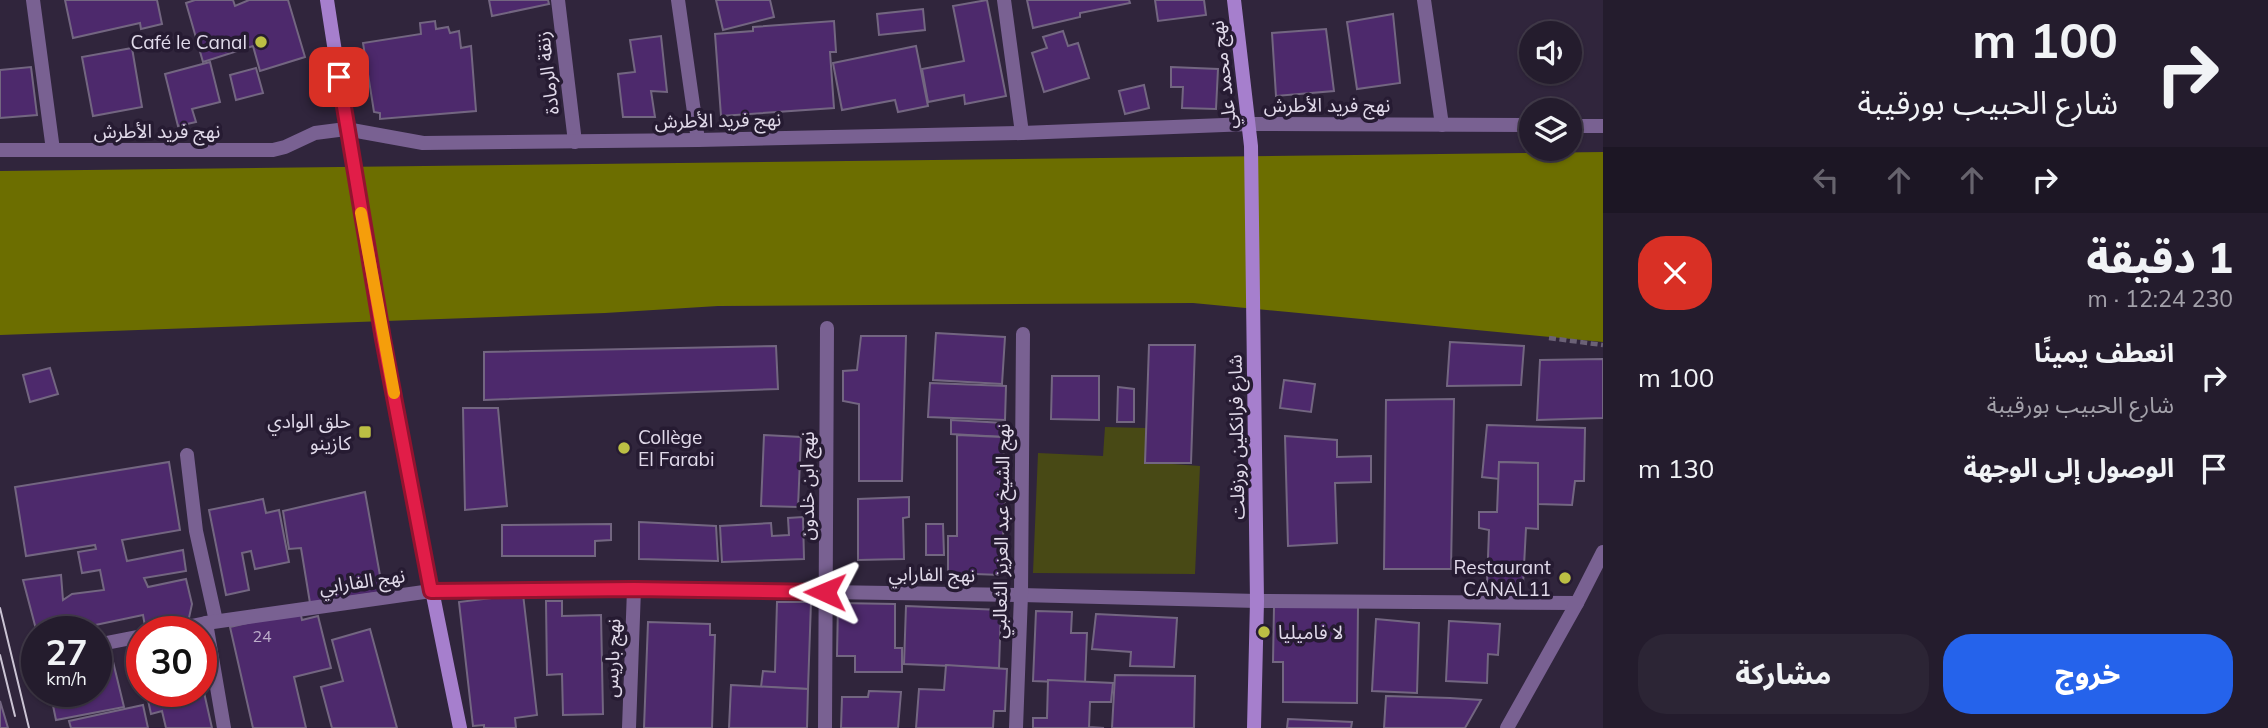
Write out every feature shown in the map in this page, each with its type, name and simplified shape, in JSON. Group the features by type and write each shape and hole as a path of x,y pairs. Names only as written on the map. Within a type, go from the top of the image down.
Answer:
{"main road":[{"path":"327,0 383,339 460,728"},
{"name":"نهج محمد علي","path":"1234,0 1251,146"},
{"name":"شارع فرانكلين روزفلت","path":"1251,146 1257,601 1254,728"}],"street":[{"path":"33,0 53,150"},
{"name":"زنقة الرمادة","path":"558,0 575,142"},
{"path":"678,0 698,140"},
{"path":"1004,0 1022,133"},
{"path":"1424,0 1442,125"},
{"name":"نهج فريد الأطرش","path":"0,150 273,150 315,133 347,133 423,143 575,142 1022,133 1249,124 1519,125"},
{"path":"1582,125 1603,126"},
{"name":"نهج ابن خلدون","path":"825,728 827,328"},
{"name":"نهج الشيخ عبد العزيز الثعالبي","path":"1016,728 1021,595 1023,334"},
{"path":"187,456 210,616"},
{"path":"1507,728 1603,552"},
{"name":"نهج الفارابي","path":"217,621 431,591 634,589 1257,601 1577,603"},
{"name":"نهج باريس","path":"629,728 634,589"},
{"path":"217,671 224,728"}],"path":[{"path":"1549,338 1603,345"}],"shaded area":[{"path":"1582,152 1603,152 1603,342 1193,303 718,306 605,313 0,335 0,171 1519,153 1519,161 1582,161"},
{"path":"1105,427 1146,428 1145,462 1200,466 1195,574 1033,573 1038,453 1103,456"}],"building":[{"path":"65,0 157,0 162,24 141,29 140,23 73,38"},
{"path":"195,0 233,0 235,6 249,0 288,0 305,57 260,71 253,46 203,62 186,3"},
{"path":"489,0 548,0 549,4 492,16"},
{"path":"716,0 770,0 774,17 723,30"},
{"path":"987,0 1006,96 965,104 964,95 928,102 922,69 964,61 953,6"},
{"path":"1027,0 1129,0 1130,3 1080,13 1080,17 1033,28"},
{"path":"1155,0 1204,0 1206,15 1158,21"},
{"path":"923,9 925,30 879,35 877,14"},
{"path":"1393,14 1400,83 1357,89 1347,22"},
{"path":"435,21 436,29 448,27 450,33 459,31 461,48 471,46 476,111 380,119 380,113 374,112 363,43 421,34 420,23"},
{"path":"834,21 836,52 830,52 834,108 721,116 715,34 753,31 753,27"},
{"path":"1326,29 1334,91 1276,96 1272,33"},
{"path":"1063,31 1068,46 1078,43 1089,78 1044,92 1032,53 1047,48 1043,37"},
{"path":"661,36 667,92 651,91 655,117 623,117 618,74 635,72 630,40"},
{"path":"916,46 928,106 898,112 895,100 842,110 833,63"},
{"path":"132,48 142,107 93,116 82,57"},
{"path":"210,62 220,102 192,109 196,122 178,126 165,74"},
{"path":"31,67 37,115 0,118 0,70"},
{"path":"1171,67 1218,69 1216,109 1182,108 1183,87 1171,87"},
{"path":"256,68 263,93 236,100 230,75"},
{"path":"1144,85 1149,108 1125,114 1119,91"},
{"path":"936,333 1005,337 1002,384 933,380"},
{"path":"861,336 906,336 902,481 859,481 859,404 843,401 843,371 857,370"},
{"path":"1450,342 1524,346 1521,385 1447,386"},
{"path":"1149,345 1195,345 1191,463 1145,463"},
{"path":"776,346 778,389 484,400 484,352"},
{"path":"1603,359 1603,418 1537,420 1540,360"},
{"path":"50,368 58,394 30,402 23,375"},
{"path":"1052,376 1099,376 1099,420 1051,419"},
{"path":"1284,380 1315,384 1311,412 1280,408"},
{"path":"930,383 1006,386 1005,420 928,417"},
{"path":"1118,387 1134,389 1134,422 1117,422"},
{"path":"1454,399 1451,569 1384,569 1386,400"},
{"path":"463,408 498,408 507,506 465,510"},
{"path":"951,420 1004,423 1003,437 951,434"},
{"path":"1487,425 1585,428 1584,481 1575,481 1572,505 1538,504 1538,463 1499,462 1499,479 1482,477"},
{"path":"764,435 801,437 798,507 761,506"},
{"path":"957,435 1003,437 1005,500 1001,575 948,573 948,536 957,536"},
{"path":"1285,436 1337,440 1337,457 1371,456 1371,482 1335,483 1337,543 1288,546"},
{"path":"169,462 180,530 122,540 127,561 183,550 186,571 144,578 148,587 186,579 192,604 189,616 126,616 126,619 112,622 112,616 33,616 23,580 61,575 63,600 72,594 104,590 100,570 82,573 78,552 96,549 95,545 26,556 15,487"},
{"path":"1499,462 1538,463 1538,529 1526,528 1523,585 1487,584 1489,530 1479,528 1479,512 1497,512"},
{"path":"365,492 383,592 310,603 301,548 289,549 283,511"},
{"path":"909,497 909,517 903,518 904,559 858,560 858,499"},
{"path":"263,499 266,513 279,510 289,562 255,569 251,551 242,553 249,590 226,595 209,510"},
{"path":"803,517 804,559 722,562 720,526 771,523 772,536 789,535 788,518"},
{"path":"639,522 716,526 718,561 639,559"},
{"path":"611,524 611,540 595,541 595,556 502,556 502,525"},
{"path":"926,524 943,524 944,555 926,555"},
{"path":"523,594 537,715 515,718 516,728 473,726 459,602"},
{"path":"546,601 562,601 562,616 601,615 603,714 563,715 562,674 547,675"},
{"path":"777,602 811,602 808,689 761,687 763,671 775,672"},
{"path":"838,603 895,604 895,648 902,648 902,672 855,672 855,656 837,656"},
{"path":"906,606 1001,610 999,668 904,664"},
{"path":"1274,607 1358,607 1357,703 1283,702 1283,662 1273,662"},
{"path":"300,611 302,620 318,616 331,668 294,677 306,728 253,728 230,627"},
{"path":"1036,611 1072,612 1071,633 1087,633 1085,683 1033,681"},
{"path":"1096,614 1177,618 1174,667 1130,666 1131,652 1092,649"},
{"path":"1376,619 1419,623 1417,693 1372,691"},
{"path":"1449,621 1500,624 1498,655 1488,654 1487,683 1446,681"},
{"path":"648,622 710,624 710,635 715,635 712,728 644,728"},
{"path":"370,629 397,728 332,728 321,687 343,681 332,640"},
{"path":"112,657 124,707 56,720 53,707 112,707"},
{"path":"946,665 1007,669 1005,711 994,711 993,728 916,728 919,689 944,690"},
{"path":"1115,675 1195,676 1194,728 1112,728"},
{"path":"1048,680 1113,683 1111,702 1090,702 1089,727 1104,728 1033,728 1033,718 1047,718"},
{"path":"731,685 808,689 807,728 729,728"},
{"path":"869,691 901,692 898,728 841,728 842,697 868,697"},
{"path":"1386,696 1481,700 1465,728 1384,728"},
{"path":"0,701 8,728 0,728"},
{"path":"143,707 148,728 71,728 69,721"},
{"path":"149,707 207,707 212,728 166,728 162,711 151,714"},
{"path":"1288,719 1352,722 1351,728 1287,728"}],"tram line":[{"path":"0,608 29,728"},
{"path":"0,655 15,716"}],"slow traffic":[{"path":"361,213 394,393"}],"place":[{"name":"Café le Canal","path":"261,42"},
{"name":"حلق الوادي كازينو","path":"365,432"},
{"name":"Collège El Farabi","path":"624,448"},
{"name":"Restaurant CANAL11","path":"1565,578"},
{"name":"لا فاميليا","path":"1264,632"}],"route":[{"path":"339,77 383,339 431,591 634,589 825,592"}]}
